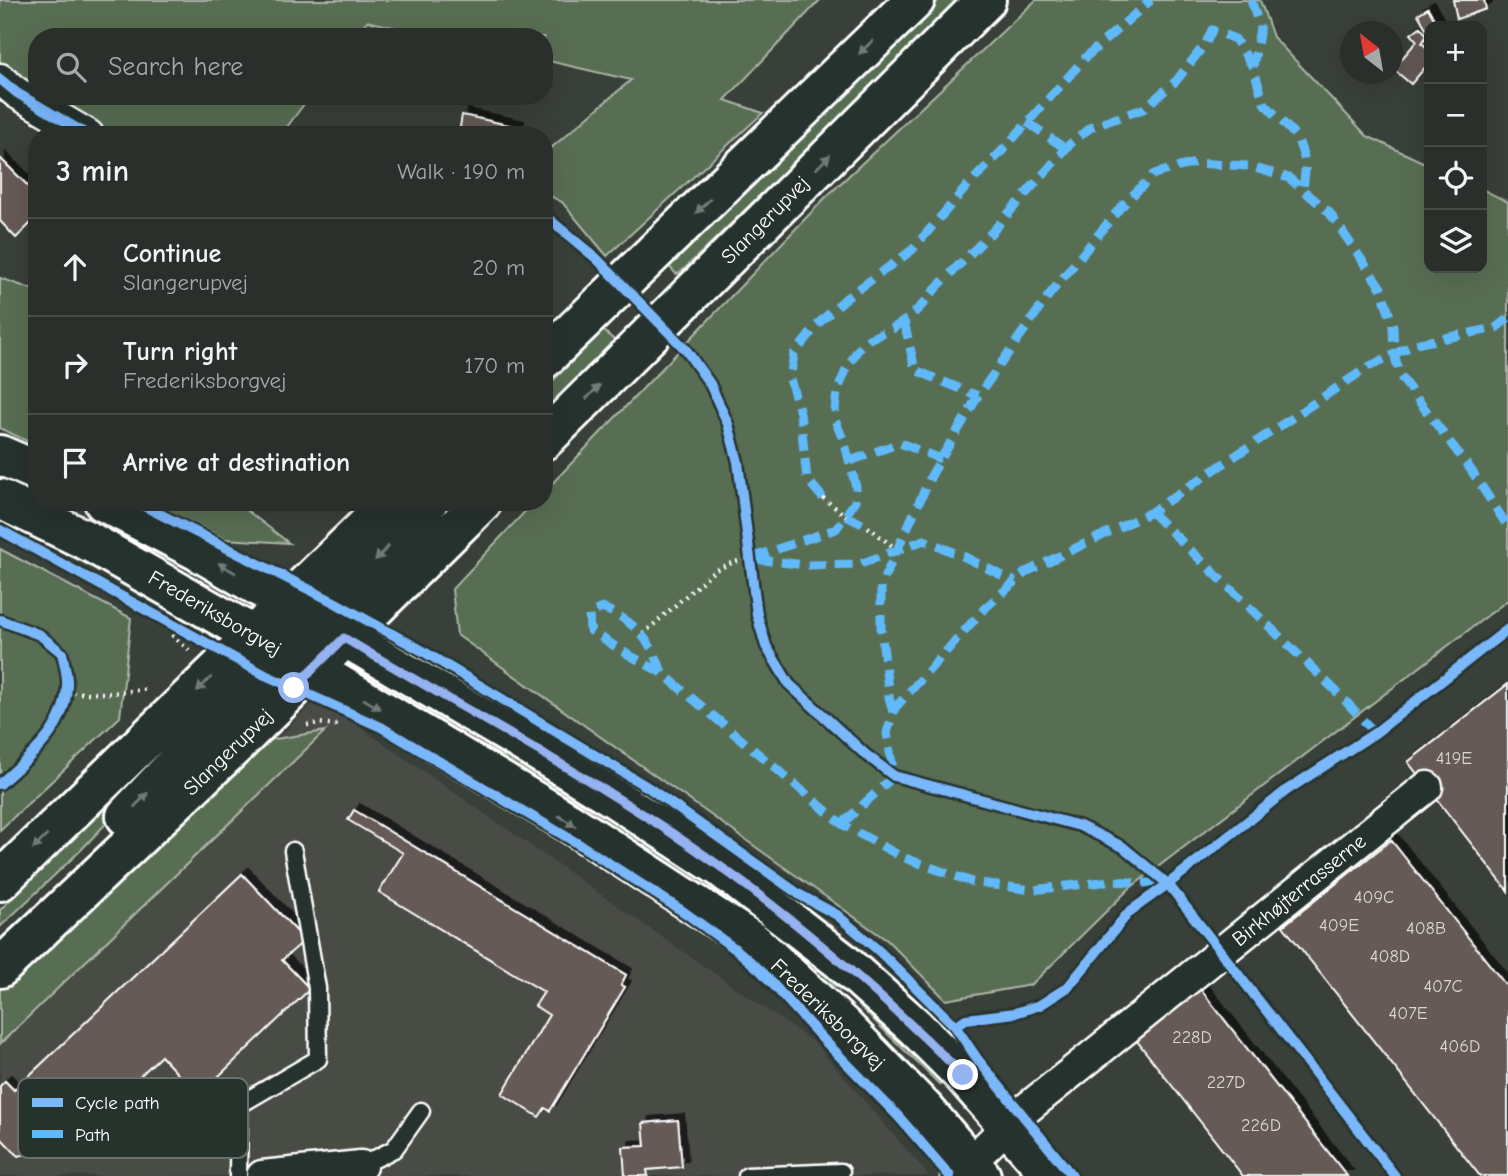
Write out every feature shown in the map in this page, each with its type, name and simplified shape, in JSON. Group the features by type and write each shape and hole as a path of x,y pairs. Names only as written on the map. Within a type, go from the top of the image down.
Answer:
{"main road":[{"path":"553,351 915,0"},
{"name":"Slangerupvej","path":"553,431 986,0"},
{"path":"0,455 28,467"},
{"name":"Frederiksborgvej","path":"0,499 92,543 299,662 567,821 752,942 844,1027 925,1110 969,1171"},
{"name":"Frederiksborgvej","path":"121,511 200,552 605,792 720,867 850,968 934,1046 1052,1176"},
{"name":"Slangerupvej","path":"0,968 239,742 299,662 315,620 385,511"},
{"path":"0,963 101,842 217,720 299,662 295,641 298,624 315,620 362,575 420,511"},
{"name":"Slangerupvej","path":"0,881 252,636 315,620 469,511"}],"street":[{"path":"0,79 28,100"},
{"path":"37,105 73,126"},
{"name":"Birkhøjterrasserne","path":"969,1171 1008,1125 1300,902 1427,787"},
{"path":"262,1176 361,1166"}],"lane":[{"path":"248,1100 318,1059 317,988 293,851"},
{"path":"361,1166 394,1149 421,1111"},
{"path":"238,1158 238,1176"},
{"path":"747,1176 841,1172"}],"path":[{"path":"823,498 846,516"},
{"path":"868,527 897,549"},
{"path":"643,634 715,570 734,562 751,564 749,545"},
{"path":"169,622 182,629"},
{"path":"169,622 173,636 189,648 190,656"},
{"path":"66,693 124,692 145,690 157,685"}],"shaded area":[{"path":"318,698 815,1043 929,1176 0,1176 0,1044 324,732 278,738"}],"green space":[{"path":"0,0 820,0 725,100 763,113 607,256 562,202 553,198 553,146 631,80 553,62 553,28 398,28 367,21 362,28 28,28 28,87 14,79 0,64"},
{"path":"939,0 961,0 676,274 667,264"},
{"path":"1036,0 1260,0 1273,37 1367,136 1424,163 1424,273 1487,273 1487,192 1508,202 1508,600 1129,889 1031,985 946,1000 888,941 457,635 452,589 526,511 553,511 553,483 826,197"},
{"path":"58,105 303,105 288,126 93,126"},
{"path":"0,278 28,288 28,442 0,428"},
{"path":"603,330 614,340 553,405 553,381"},
{"path":"168,511 248,511 289,543 225,539"},
{"path":"0,549 131,618 120,717 0,830"},
{"path":"361,674 479,744 564,785 830,964 945,1082 940,1085 847,994 358,675"},
{"path":"193,717 162,764 81,850 0,927 0,910"},
{"path":"325,731 0,1044 0,989 263,741"}],"building":[{"path":"1453,0 1484,0 1486,9 1457,19"},
{"path":"1428,8 1435,21 1424,21 1424,25 1418,14"},
{"path":"1420,27 1424,32 1424,69 1411,84 1403,77 1403,57 1417,41 1411,34"},
{"path":"462,115 513,126 460,126"},
{"path":"0,158 28,186 28,226 16,238 0,221"},
{"path":"1508,684 1508,891 1408,762"},
{"path":"354,810 626,975 621,985 625,987 550,1111 545,1108 539,1117 502,1094 549,1015 535,1006 544,992 379,892 403,853 348,820"},
{"path":"1391,840 1508,988 1508,1176 1480,1176 1283,926"},
{"path":"242,874 305,940 282,960 310,989 217,1078 181,1078 161,1056 138,1078 27,1078"},
{"path":"1198,986 1347,1176 1243,1176 1133,1036"},
{"path":"5,1081 14,1090 18,1086 18,1156 0,1137 0,1086"},
{"path":"678,1120 682,1167 647,1170 648,1176 625,1176 623,1147 645,1146 643,1123"}],"marked path":[{"path":"823,498 807,479 800,413 790,379 794,354 820,322 845,299 912,250 1087,56 1151,0"},
{"path":"1251,0 1260,28 1253,67"},
{"path":"751,558 836,529 855,502 856,487 845,444 835,420 835,410 837,392 857,351 869,339 909,318 992,232 1070,144 1091,127 1143,109 1176,81 1206,43 1212,30 1235,39 1253,67 1264,103 1297,137 1306,163 1303,190"},
{"path":"1027,122 1066,149"},
{"path":"893,712 881,628 881,585 932,474 978,396 1049,295 1120,208 1154,174 1194,163 1248,166 1289,178 1329,212 1381,288 1393,326 1394,353 1400,376 1471,470 1508,527"},
{"path":"842,824 894,776 887,733 895,708 984,609 1026,572 1151,512 1368,367 1415,344 1496,328 1508,318"},
{"path":"904,321 915,370 978,396"},
{"path":"850,461 900,443 941,459"},
{"path":"1151,512 1339,694 1375,733"},
{"path":"846,516 868,527"},
{"path":"754,559 805,565 860,564 924,540 1015,582"},
{"path":"662,673 653,651 632,625 602,608 589,614 590,630 662,673 842,824 902,857 972,882 1032,890 1111,881 1168,884"}],"cycle path":[{"path":"0,79 28,100"},
{"path":"37,105 73,126"},
{"path":"553,222 597,259 686,350 710,384 728,424 738,462 757,615 766,646 789,684 865,754 894,776 1080,826 1123,847 1168,884 1395,1176"},
{"path":"154,511 334,602 421,650 649,788 800,895 837,915 879,951 955,1026 978,1060 1072,1176"},
{"path":"0,530 265,675 381,727 582,846 684,912 761,971 898,1116 950,1176"},
{"path":"0,620 40,635 62,653 67,682 65,702 53,729 34,753 0,784"},
{"path":"955,1026 966,1019 1015,1013 1040,1005 1068,987 1129,912 1287,790 1375,733 1508,629"}],"route":[{"path":"294,688 344,638 518,739 720,867 840,960 915,1027 963,1075"}]}
